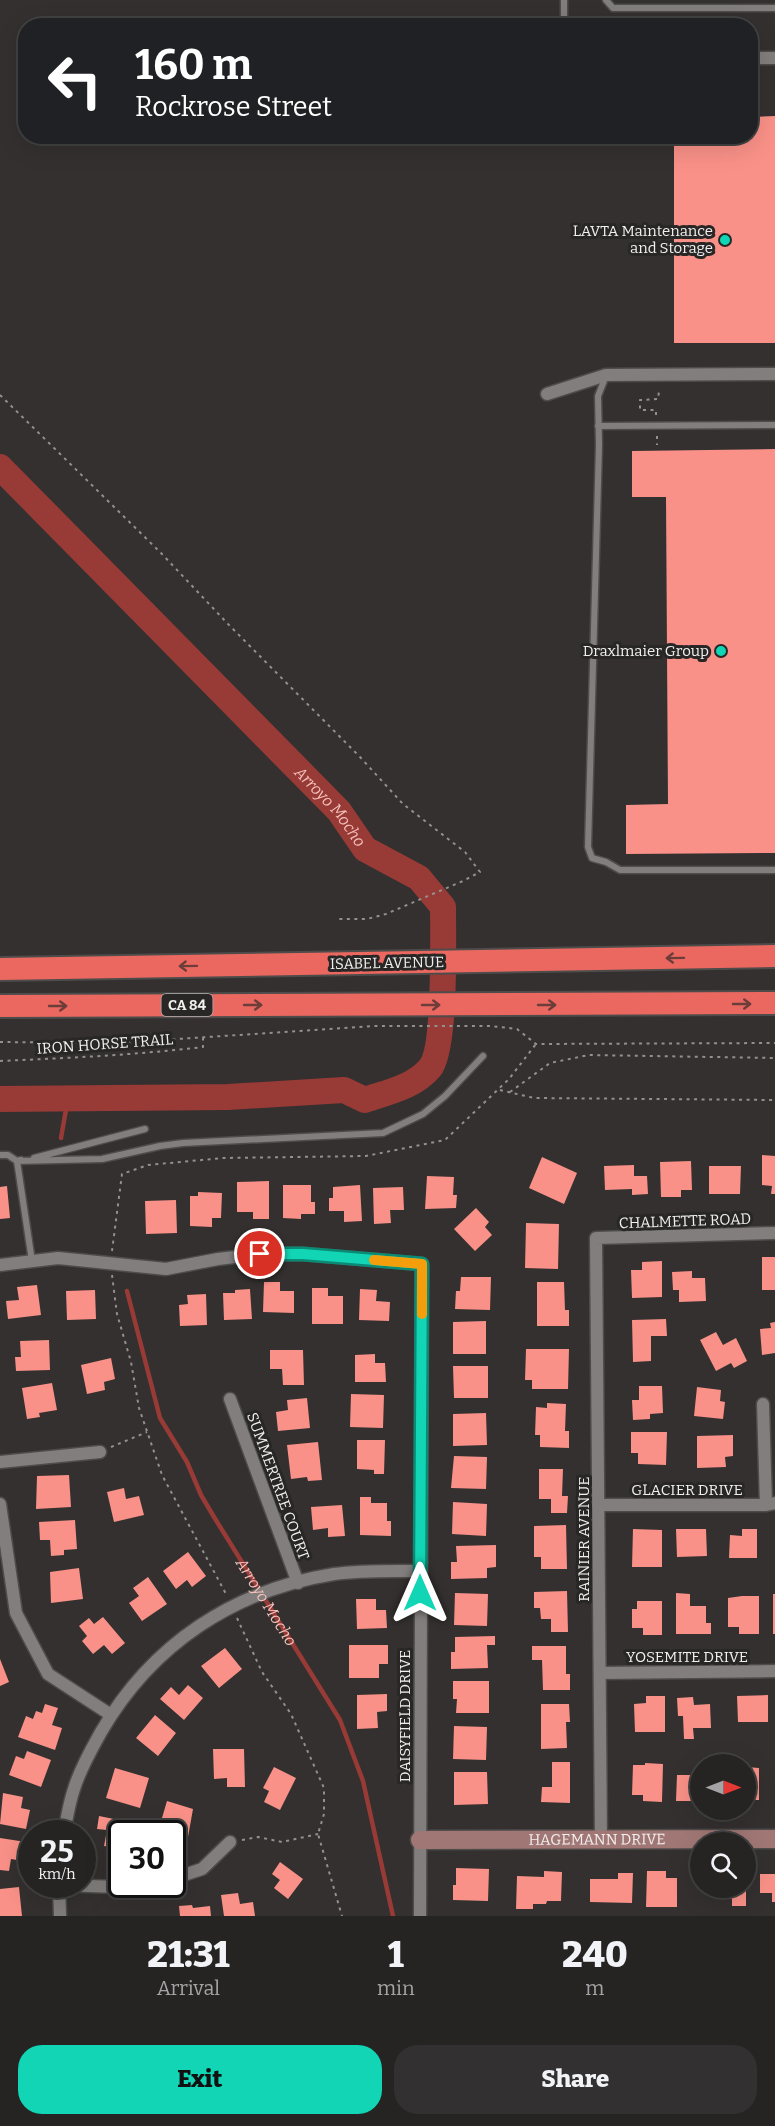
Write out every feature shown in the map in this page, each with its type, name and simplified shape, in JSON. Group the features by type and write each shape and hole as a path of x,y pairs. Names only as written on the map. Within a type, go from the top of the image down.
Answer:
{"highway":[{"name":"ISABEL AVENUE","path":"0,969 775,956"},
{"name":"CA 84","path":"0,1006 374,1016 490,1016 775,1004"}],"street":[{"path":"758,58 775,58"},
{"path":"547,394 606,375 775,374"},
{"name":"CHALMETTE ROAD","path":"596,1238 775,1233"},
{"name":"RAINIER AVENUE","path":"596,1238 601,1840"},
{"name":"DAISYFIELD DRIVE","path":"111,1265 166,1269 218,1259 303,1254 422,1264 420,1916"},
{"path":"0,1265 58,1258 111,1265"},
{"name":"SUMMERTREE COURT","path":"230,1399 298,1583"},
{"path":"763,1404 771,1504"},
{"path":"0,1462 100,1452"},
{"path":"0,1504 16,1613 48,1674 111,1715"},
{"name":"GLACIER DRIVE","path":"598,1505 771,1504"},
{"path":"67,1820 74,1788 89,1752 111,1715 138,1680 168,1649 193,1629 233,1605 268,1591 298,1583 334,1574 420,1571"},
{"name":"YOSEMITE DRIVE","path":"600,1673 775,1671"},
{"name":"HAGEMANN DRIVE","path":"420,1840 775,1839"},
{"path":"186,1874 202,1869 230,1842"},
{"path":"59,1898 60,1916"}],"lane":[{"path":"564,0 564,18"},
{"path":"606,0 613,9 775,8"},
{"path":"606,375 598,396 588,847 592,858 606,862 620,870 775,870"},
{"path":"598,426 775,425"},
{"path":"0,1155 8,1155 17,1161 102,1159 183,1143 383,1133 423,1114 483,1056"},
{"path":"17,1161 145,1129"},
{"path":"17,1161 32,1261"}],"path":[{"path":"656,415 656,410 640,410 640,400 658,399 659,391"},
{"path":"0,395 161,553 403,804 465,852 480,872 386,914 367,919 336,919"},
{"path":"0,1042 117,1043 203,1038 374,1016 490,1016 517,1029 536,1044 775,1043"},
{"name":"IRON HORSE TRAIL","path":"0,1061 111,1056 202,1047 203,1038"},
{"path":"342,1916 318,1834 324,1814 324,1788 291,1714 261,1671 244,1636 233,1605 218,1582 162,1475 139,1408 131,1362 117,1314 111,1265 122,1174 148,1165 223,1158 366,1156 445,1140 509,1079 536,1044"},
{"path":"510,1092 550,1063 589,1055 775,1058"},
{"path":"498,1090 534,1098 775,1100"},
{"path":"100,1452 147,1432"},
{"path":"230,1842 258,1837 282,1842 318,1834"}],"building":[{"name":"LAVTA Maintenance and Storage","path":"775,116 775,343 674,343 674,144 758,144 758,117"},
{"name":"Draxlmaier Group","path":"775,449 775,853 626,854 626,805 668,804 666,497 632,497 632,451"},
{"path":"762,1155 775,1156 775,1194 771,1194 772,1186 762,1185"},
{"path":"542,1157 577,1173 564,1204 529,1188"},
{"path":"691,1161 692,1190 681,1190 681,1197 661,1197 660,1162"},
{"path":"634,1165 634,1176 647,1176 648,1194 632,1195 632,1189 605,1190 604,1166"},
{"path":"709,1166 741,1166 740,1194 709,1194"},
{"path":"427,1176 454,1177 453,1195 457,1195 456,1208 425,1209"},
{"path":"269,1181 269,1219 253,1219 253,1212 237,1212 237,1182"},
{"path":"283,1185 311,1185 311,1202 315,1202 315,1214 301,1214 301,1219 283,1218"},
{"path":"360,1185 362,1221 344,1222 344,1211 329,1211 329,1198 333,1198 333,1187"},
{"path":"7,1186 10,1218 0,1219 0,1187"},
{"path":"403,1187 404,1210 390,1210 391,1223 374,1224 373,1188"},
{"path":"198,1192 222,1193 221,1218 212,1218 212,1227 190,1226 190,1196 198,1196"},
{"path":"176,1200 177,1233 146,1234 145,1201"},
{"path":"476,1208 489,1222 485,1227 492,1235 475,1251 454,1229"},
{"path":"526,1223 559,1224 558,1269 525,1268"},
{"path":"762,1257 775,1257 775,1290 762,1290"},
{"path":"662,1261 662,1297 632,1298 631,1270 642,1270 642,1262"},
{"path":"692,1271 692,1278 705,1278 706,1301 679,1302 679,1290 673,1290 672,1272"},
{"path":"461,1277 491,1277 490,1310 455,1309 456,1291 460,1291"},
{"path":"264,1282 280,1282 280,1291 294,1291 294,1313 263,1312"},
{"path":"537,1282 564,1282 565,1310 569,1310 569,1326 537,1326"},
{"path":"37,1285 41,1315 8,1319 6,1301 19,1300 17,1287"},
{"path":"312,1288 328,1288 328,1296 343,1296 343,1324 312,1324"},
{"path":"250,1289 252,1319 224,1320 223,1293"},
{"path":"360,1289 377,1290 376,1301 390,1302 389,1321 359,1320"},
{"path":"95,1290 96,1319 67,1320 66,1291"},
{"path":"206,1294 207,1325 180,1326 179,1305 188,1304 187,1295"},
{"path":"666,1319 667,1336 651,1336 651,1361 633,1362 632,1320"},
{"path":"486,1321 486,1354 453,1354 453,1322"},
{"path":"775,1322 775,1353 762,1355 760,1329 771,1328 770,1323"},
{"path":"716,1332 723,1345 736,1338 747,1361 734,1368 731,1363 716,1371 700,1340"},
{"path":"49,1340 50,1370 16,1371 15,1357 21,1357 20,1341"},
{"path":"526,1349 569,1349 568,1389 532,1389 532,1380 525,1380"},
{"path":"270,1350 303,1350 304,1385 283,1385 282,1369 270,1369"},
{"path":"375,1354 375,1363 385,1363 386,1382 355,1382 355,1355"},
{"path":"111,1358 115,1379 104,1382 105,1390 87,1394 81,1365"},
{"path":"453,1366 488,1366 488,1398 454,1398"},
{"path":"52,1383 57,1410 39,1413 40,1417 27,1419 22,1388"},
{"path":"639,1386 662,1386 663,1413 650,1414 650,1419 633,1420 632,1400 639,1400"},
{"path":"697,1387 721,1390 720,1401 725,1402 723,1419 694,1416"},
{"path":"351,1394 384,1395 383,1428 350,1427"},
{"path":"307,1398 310,1428 278,1431 276,1412 288,1410 287,1400"},
{"path":"547,1403 566,1404 565,1431 569,1431 569,1448 540,1447 540,1435 535,1435 536,1407 547,1408"},
{"path":"486,1413 487,1445 453,1446 453,1414"},
{"path":"631,1432 667,1432 666,1465 638,1464 638,1453 631,1453"},
{"path":"733,1435 733,1456 725,1457 726,1467 697,1468 697,1436"},
{"path":"357,1440 385,1440 384,1474 374,1474 374,1470 357,1469"},
{"path":"318,1442 322,1480 308,1481 307,1477 291,1479 287,1445"},
{"path":"454,1456 487,1457 486,1489 451,1488"},
{"path":"539,1469 563,1469 562,1496 568,1496 567,1513 551,1513 551,1499 539,1499"},
{"path":"69,1475 71,1507 36,1509 37,1476"},
{"path":"124,1488 126,1499 139,1496 144,1515 114,1522 107,1492"},
{"path":"360,1497 371,1497 371,1503 387,1503 387,1521 391,1521 391,1536 360,1535"},
{"path":"453,1502 487,1504 486,1536 452,1534"},
{"path":"342,1505 345,1536 328,1537 328,1528 313,1530 311,1507"},
{"path":"75,1520 77,1549 64,1550 64,1555 51,1556 50,1540 40,1540 39,1522"},
{"path":"566,1525 567,1569 541,1569 541,1557 534,1557 534,1526"},
{"path":"633,1529 662,1530 662,1567 632,1567"},
{"path":"676,1529 706,1529 707,1556 677,1557"},
{"path":"742,1529 757,1529 757,1558 729,1558 730,1535 742,1536"},
{"path":"496,1545 496,1567 487,1568 487,1578 451,1579 451,1562 457,1562 456,1546"},
{"path":"188,1552 206,1576 192,1587 187,1580 176,1589 163,1571"},
{"path":"79,1568 83,1599 51,1603 50,1572"},
{"path":"148,1577 167,1604 142,1621 129,1603 139,1596 133,1588"},
{"path":"567,1591 568,1632 551,1632 551,1619 541,1619 540,1608 534,1608 534,1592"},
{"path":"455,1593 488,1594 487,1626 454,1625"},
{"path":"676,1593 690,1594 690,1606 706,1606 706,1623 711,1623 711,1634 676,1634"},
{"path":"773,1594 775,1594 775,1634 773,1634"},
{"path":"759,1596 759,1634 739,1634 739,1627 728,1627 728,1598"},
{"path":"356,1599 376,1599 376,1610 386,1610 387,1628 357,1629"},
{"path":"637,1601 662,1601 662,1635 643,1635 643,1628 632,1628 632,1609 637,1609"},
{"path":"103,1617 125,1643 112,1654 104,1645 93,1654 82,1641 87,1636 79,1626 89,1618 94,1624"},
{"path":"495,1636 495,1645 487,1645 488,1668 451,1669 451,1652 455,1652 455,1637"},
{"path":"349,1645 388,1645 388,1664 379,1664 379,1678 349,1678"},
{"path":"532,1646 566,1646 566,1674 570,1674 570,1690 543,1690 542,1660 532,1660"},
{"path":"225,1648 242,1669 219,1688 201,1666"},
{"path":"0,1659 9,1682 0,1686"},
{"path":"453,1681 489,1681 489,1713 456,1713 457,1699 453,1699"},
{"path":"188,1685 203,1698 184,1720 160,1699 171,1687 179,1695"},
{"path":"387,1694 387,1711 377,1712 378,1728 357,1729 357,1695"},
{"path":"768,1695 768,1722 738,1722 737,1696"},
{"path":"646,1696 665,1696 665,1732 635,1732 634,1704 646,1703"},
{"path":"693,1697 694,1705 710,1704 711,1728 693,1728 694,1739 684,1739 683,1716 678,1716 677,1698"},
{"path":"45,1704 58,1708 52,1725 62,1728 55,1750 18,1737 26,1716 33,1719 36,1711 42,1713"},
{"path":"541,1704 569,1704 570,1722 566,1722 567,1748 541,1749"},
{"path":"155,1715 176,1733 158,1756 136,1738"},
{"path":"454,1726 487,1727 486,1760 453,1759"},
{"path":"213,1749 244,1749 245,1787 227,1787 227,1778 214,1779"},
{"path":"27,1751 51,1760 41,1787 9,1775 16,1756 24,1759"},
{"path":"552,1762 570,1762 570,1803 541,1802 542,1787 552,1787"},
{"path":"645,1763 663,1764 662,1802 643,1801 643,1795 632,1795 633,1765 645,1765"},
{"path":"274,1767 296,1778 280,1810 264,1802 269,1791 263,1788"},
{"path":"115,1768 149,1778 140,1808 106,1798"},
{"path":"756,1768 759,1768 759,1800 756,1800"},
{"path":"454,1772 487,1772 488,1804 454,1805"},
{"path":"677,1775 690,1775 690,1801 676,1801"},
{"path":"3,1793 23,1797 21,1808 30,1810 28,1820 18,1820 18,1827 0,1824"},
{"path":"167,1801 193,1809 188,1837 186,1836 186,1820 161,1820"},
{"path":"99,1816 119,1820 108,1820 108,1847 104,1846 107,1830 97,1829"},
{"path":"0,1838 18,1841 18,1860 11,1859 9,1871 0,1870"},
{"path":"280,1862 303,1879 288,1899 274,1888 280,1880 272,1874"},
{"path":"456,1868 489,1869 488,1901 453,1900"},
{"path":"544,1871 562,1872 561,1901 533,1904 533,1909 516,1909 517,1876 544,1877"},
{"path":"647,1871 666,1871 666,1878 677,1878 677,1907 646,1907"},
{"path":"618,1873 633,1873 632,1903 590,1902 590,1879 618,1879"},
{"path":"760,1874 775,1874 775,1902 772,1902 772,1893 760,1893"},
{"path":"18,1887 22,1916 0,1916 0,1889"},
{"path":"238,1893 240,1904 253,1902 255,1916 224,1916 221,1895"},
{"path":"746,1898 746,1906 732,1906 732,1899 715,1899"},
{"path":"192,1905 193,1908 210,1906 211,1916 180,1916 179,1906"}],"waterway":[{"name":"Arroyo Mocho","path":"0,467 339,811 365,849 419,878 443,907 439,1039 430,1068 424,1075 408,1084 365,1100 344,1090 228,1097 0,1099"},
{"name":"Arroyo Mocho","path":"61,1138 68,1098"},
{"name":"Arroyo Mocho","path":"127,1291 160,1418 187,1462 201,1495 214,1517 340,1720 363,1781 393,1916"}],"slow traffic":[{"path":"374,1260 422,1264 422,1314"}],"place":[{"name":"LAVTA Maintenance and Storage","path":"725,240"},
{"name":"Draxlmaier Group","path":"721,651"}],"route":[{"path":"260,1254 303,1254 422,1264 420,1593"}]}
